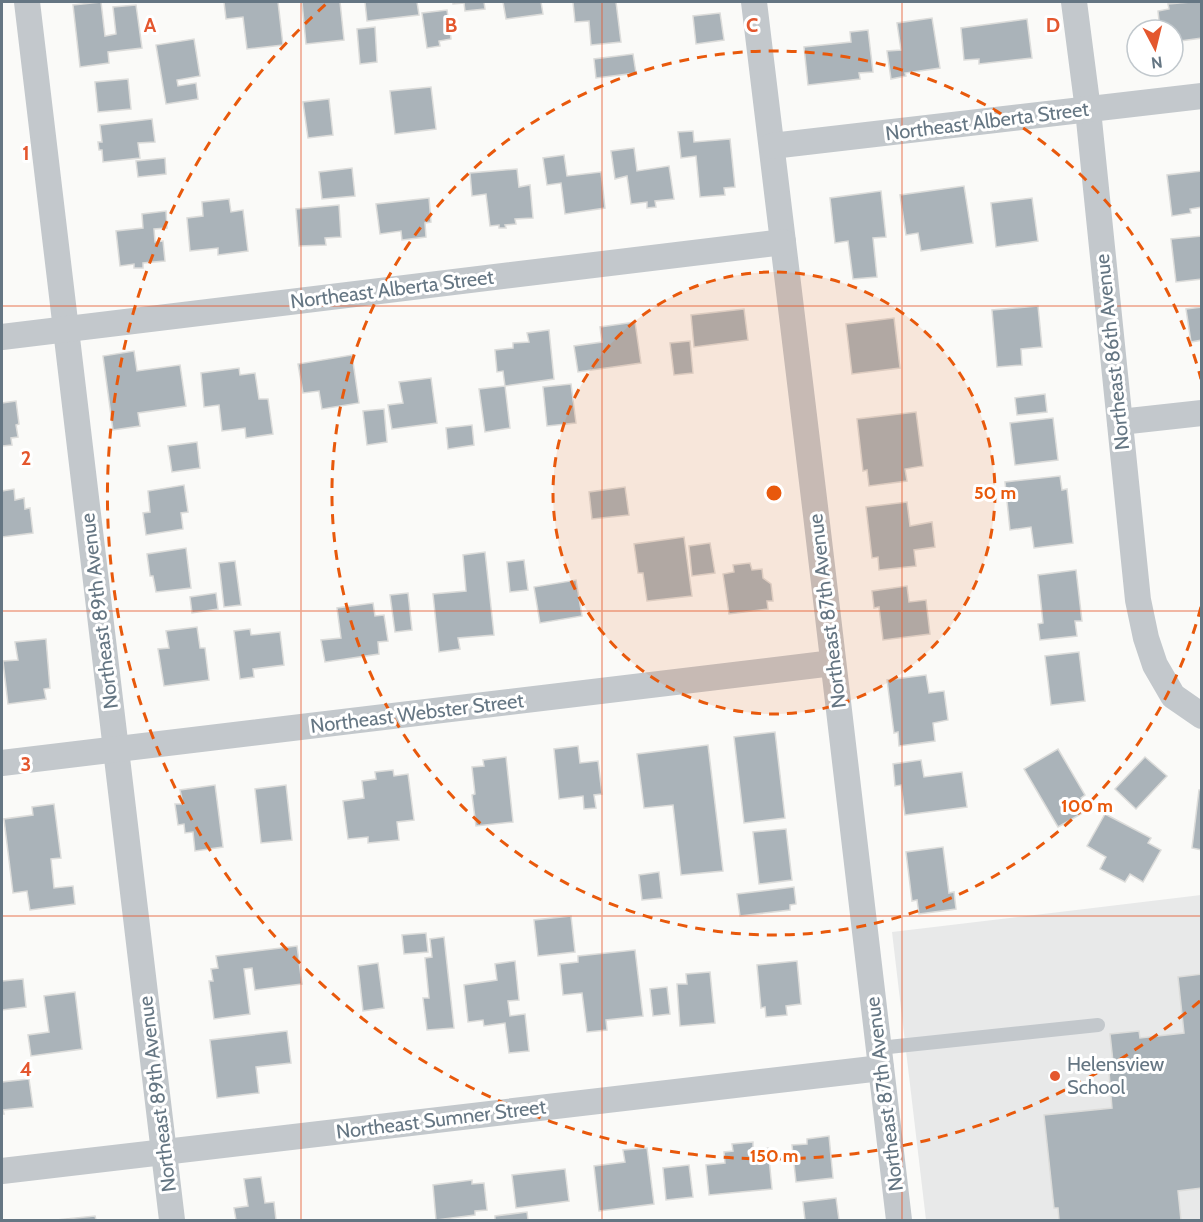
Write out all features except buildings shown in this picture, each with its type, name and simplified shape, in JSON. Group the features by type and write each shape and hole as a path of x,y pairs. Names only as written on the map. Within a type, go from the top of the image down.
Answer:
{"street":[{"name":"Northeast 89th Avenue","path":"27,2 172,1221"},
{"name":"Northeast 87th Avenue","path":"754,2 899,1221"},
{"name":"Northeast 86th Avenue","path":"1074,2 1088,110 1138,600 1146,638 1155,665 1173,696 1202,716"},
{"name":"Northeast Alberta Street","path":"772,146 1202,96"},
{"name":"Northeast Alberta Street","path":"2,337 783,242"},
{"path":"1120,423 1202,413"},
{"name":"Northeast Webster Street","path":"2,763 833,663"},
{"name":"Northeast Sumner Street","path":"2,1171 880,1058"}],"lane":[{"path":"880,1058 1098,1025"}],"shaded area":[{"name":"Helensview School","path":"1201,895 1201,1220 926,1220 892,932"}],"place":[{"name":"Helensview School","path":"1055,1076"}]}
